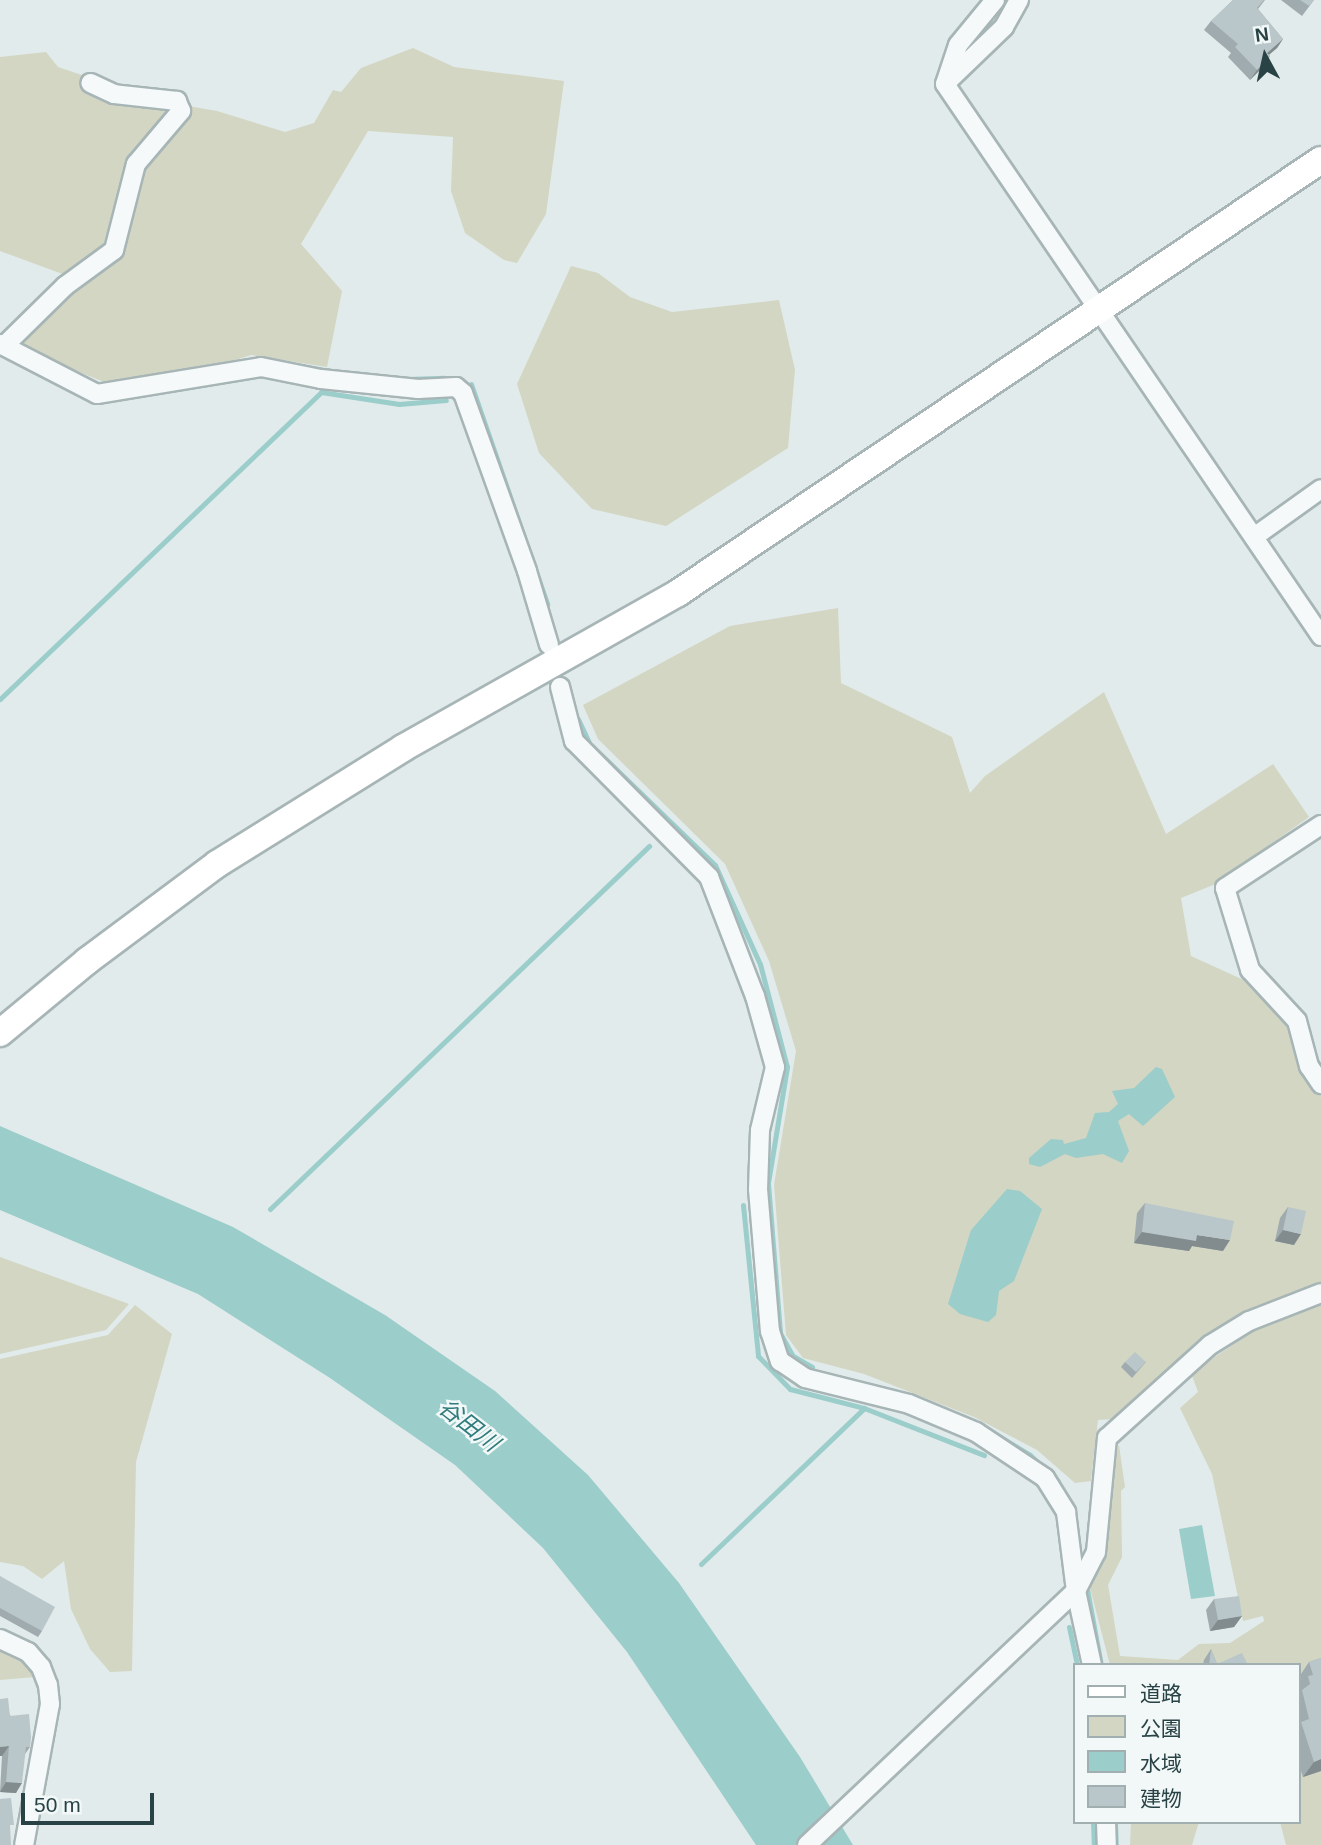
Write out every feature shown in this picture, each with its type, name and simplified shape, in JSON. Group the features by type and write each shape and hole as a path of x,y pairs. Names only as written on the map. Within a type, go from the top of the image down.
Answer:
{"street":[{"path":"945,84 958,45 995,0"},
{"path":"945,84 1004,27 1020,0"},
{"path":"90,83 114,94 177,101 181,111 136,163 114,250 65,286 2,345 97,394 261,367 321,379 418,389 456,387 470,414 549,645"},
{"path":"945,84 1321,636"},
{"path":"0,1033 87,961 217,864 403,748 678,593 1321,160"},
{"path":"1254,537 1321,489"},
{"path":"560,687 574,741 709,877 755,996 775,1067 760,1130 758,1189 770,1331 780,1361 805,1378 909,1404 976,1432 1028,1463 1055,1490 1066,1512 1076,1591 1092,1663"},
{"path":"1321,825 1225,888 1250,970 1297,1021 1309,1066 1321,1084"},
{"path":"807,1845 1076,1591 1096,1552 1107,1438 1210,1345 1265,1313 1321,1293"},
{"path":"0,1639 28,1652 41,1667 48,1685 50,1703 24,1845"},
{"path":"1106,1824 1107,1845"}],"green space":[{"path":"413,48 454,67 564,81 546,214 517,263 504,260 465,233 451,191 453,137 368,131 301,244 342,291 327,367 251,355 191,374 104,382 11,344 87,283 0,251 0,57 46,52 58,67 159,101 217,111 285,132 314,123 333,90 341,92 361,68"},
{"path":"571,266 598,273 630,297 672,312 779,300 795,370 788,448 666,526 592,509 539,453 517,384"},
{"path":"838,608 841,683 952,737 970,793 985,776 1104,692 1166,834 1273,764 1309,817 1213,885 1181,898 1191,956 1248,982 1292,1028 1302,1070 1321,1097 1321,1286 1256,1306 1217,1328 1114,1419 1098,1420 1091,1481 1075,1483 1037,1450 974,1417 864,1374 803,1358 786,1335 774,1185 796,1051 769,961 725,864 598,739 583,705 730,626"},
{"path":"0,1257 129,1304 106,1330 0,1354"},
{"path":"135,1305 172,1334 136,1462 132,1671 110,1672 90,1649 71,1609 64,1561 42,1579 23,1566 0,1562 0,1359 108,1335"},
{"path":"1321,1305 1321,1845 1286,1845 1281,1824 1300,1824 1300,1663 1109,1663 1089,1584 1110,1462 1119,1445 1125,1487 1121,1491 1122,1557 1108,1585 1120,1656 1178,1660 1199,1644 1230,1643 1264,1621 1263,1616 1243,1621 1212,1474 1180,1408 1198,1392 1191,1373 1259,1327"},
{"path":"0,1649 21,1660 35,1677 0,1680"},
{"path":"1131,1824 1198,1824 1192,1845 1130,1845"}],"water":[{"path":"1156,1067 1162,1069 1175,1097 1143,1126 1129,1114 1118,1121 1129,1151 1122,1163 1103,1154 1076,1158 1065,1154 1040,1167 1029,1164 1029,1158 1051,1139 1063,1140 1064,1144 1086,1138 1095,1113 1109,1112 1118,1104 1112,1091 1134,1088"},
{"name":"谷田川","path":"0,1126 233,1227 385,1315 495,1391 588,1475 679,1583 800,1757 853,1845 756,1845 627,1652 543,1548 455,1465 330,1378 198,1294 0,1210"},
{"path":"1007,1189 1020,1191 1042,1209 1014,1281 999,1291 996,1315 988,1322 960,1314 948,1304 971,1230"},
{"path":"1202,1525 1215,1596 1191,1599 1179,1529"}],"building":[{"path":"1233,0 1264,0 1257,8 1283,39 1267,53 1270,56 1257,70 1235,47 1238,44 1211,21"},
{"path":"1300,0 1314,0 1309,6"},
{"path":"1145,1203 1234,1221 1230,1240 1197,1235 1196,1241 1142,1232"},
{"path":"1288,1207 1306,1211 1301,1234 1283,1230"},
{"path":"1135,1352 1146,1362 1136,1372 1125,1362"},
{"path":"0,1576 55,1607 42,1631 0,1608"},
{"path":"1239,1596 1242,1616 1218,1620 1214,1599"},
{"path":"1211,1649 1217,1663 1209,1663"},
{"path":"1242,1653 1247,1663 1219,1663"},
{"path":"1321,1658 1321,1759 1314,1762 1301,1722 1309,1719 1302,1690 1310,1684 1308,1676 1313,1675 1309,1662"},
{"path":"8,1698 10,1716 29,1714 30,1747 26,1747 22,1783 6,1782 9,1746 0,1747 0,1699"},
{"path":"11,1798 14,1825 10,1825 11,1845 0,1845 0,1799"}],"waterway":[{"path":"300,366 339,372"},
{"path":"407,379 444,378"},
{"path":"471,384 547,604"},
{"path":"0,699 321,392 399,404 446,400"},
{"path":"578,719 589,743 715,865 760,964 787,1067 768,1183 780,1333 793,1356 812,1367"},
{"path":"270,1209 649,846"},
{"path":"743,1205 758,1356 790,1389 864,1408 984,1455"},
{"path":"701,1564 864,1408"},
{"path":"989,1430 1030,1455 1058,1481"},
{"path":"1087,1589 1101,1663"},
{"path":"1069,1627 1077,1663"},
{"path":"1093,1824 1094,1845"},
{"path":"1115,1824 1116,1845"}]}
